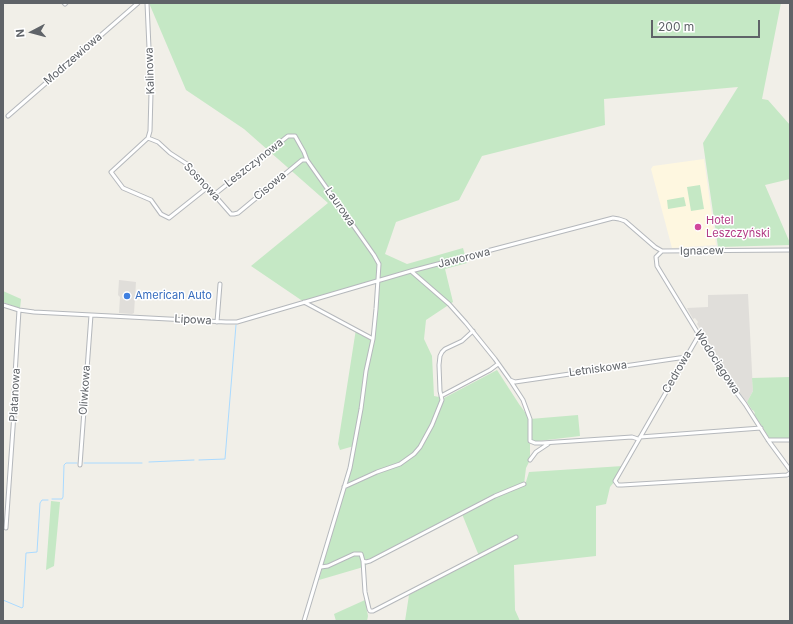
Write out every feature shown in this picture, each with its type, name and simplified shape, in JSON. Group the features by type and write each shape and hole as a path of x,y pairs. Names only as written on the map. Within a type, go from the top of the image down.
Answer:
{"street":[{"name":"Modrzewiowa","path":"8,116 138,3"},
{"name":"Kalinowa","path":"147,3 152,93 150,131 148,138"},
{"name":"Leszczynowa","path":"215,194 288,136 295,136"},
{"name":"Laurowa","path":"295,136 307,160 379,264 373,338 366,371 355,446 350,468 304,621"},
{"path":"148,138 111,172 123,188 151,200 161,214 169,218 208,187"},
{"name":"Sosnowa","path":"148,138 158,142 170,153 187,164 215,194 231,214 234,214"},
{"name":"Cisowa","path":"234,214 238,213 302,160 307,160"},
{"name":"Jaworowa","path":"304,302 378,280 612,218 625,221 655,247 662,251"},
{"name":"Ignacew","path":"662,251 790,250"},
{"name":"Wodociągowa","path":"662,251 656,257 657,266 724,376 745,404 790,472"},
{"path":"411,271 449,304 510,380 523,400 530,420 530,442 535,443 624,437 639,438 761,428"},
{"path":"217,322 220,284"},
{"path":"304,302 373,338"},
{"name":"Lipowa","path":"3,305 19,310 34,312 226,322 239,321 304,302"},
{"name":"Platanowa","path":"6,528 15,400 14,391 19,310"},
{"name":"Oliwkowa","path":"80,465 91,315"},
{"path":"344,487 377,472 400,464 414,454 420,447 442,400 440,391 440,356 446,349 473,332"},
{"name":"Cedrowa","path":"699,335 655,409 615,481 618,485 787,475 790,472"},
{"name":"Letniskowa","path":"510,380 515,382 686,356"},
{"path":"441,396 490,370 498,364"},
{"path":"768,440 790,440"},
{"path":"530,460 538,450 552,442"},
{"path":"363,561 370,561 495,496 524,484"},
{"path":"321,567 328,566 354,554 360,554 363,561 365,592 369,609 370,611 373,611 516,537"}],"shaded area":[{"path":"704,159 716,245 672,248 651,169 653,166"},
{"name":"American Auto","path":"119,280 136,282 134,313 132,314 119,313"},
{"path":"748,294 753,391 747,402 727,378 704,339 705,337 697,324 698,322 695,318 693,319 687,308 708,307 708,295"}],"green space":[{"path":"149,3 781,3 762,99 768,100 790,125 790,179 765,185 790,245 718,247 703,143 738,87 604,99 605,125 482,156 459,200 396,222 385,254 407,264 463,248 467,263 445,269 453,302 426,320 424,339 432,356 434,396 444,398 497,370 530,419 578,415 580,436 530,442 530,460 526,468 524,484 506,492 525,485 529,472 623,466 610,487 606,504 596,506 596,556 514,565 515,610 520,621 405,621 409,595 479,556 462,514 360,568 319,580 354,446 340,450 338,444 356,329 373,338 378,281 304,302 251,266 328,203 244,129 186,90"},
{"path":"700,185 704,209 691,211 687,187"},
{"path":"684,197 686,206 668,209 667,200"},
{"path":"3,291 21,299 20,309 3,302"},
{"path":"790,377 790,439 770,439 747,402 753,391 752,378"},
{"path":"51,501 60,502 54,566 46,570"},
{"path":"365,600 368,616 367,621 336,621 334,614"}],"waterway":[{"path":"199,460 225,459 236,325"},
{"path":"149,462 194,460"},
{"path":"52,499 62,499 63,497 64,465 66,463 77,463"},
{"path":"84,463 142,463"},
{"path":"3,600 22,608 23,607 26,553 37,552 40,503 42,500 48,500"}],"place":[{"name":"Hotel Leszczyński","path":"698,227"},
{"name":"American Auto","path":"127,296"}]}
